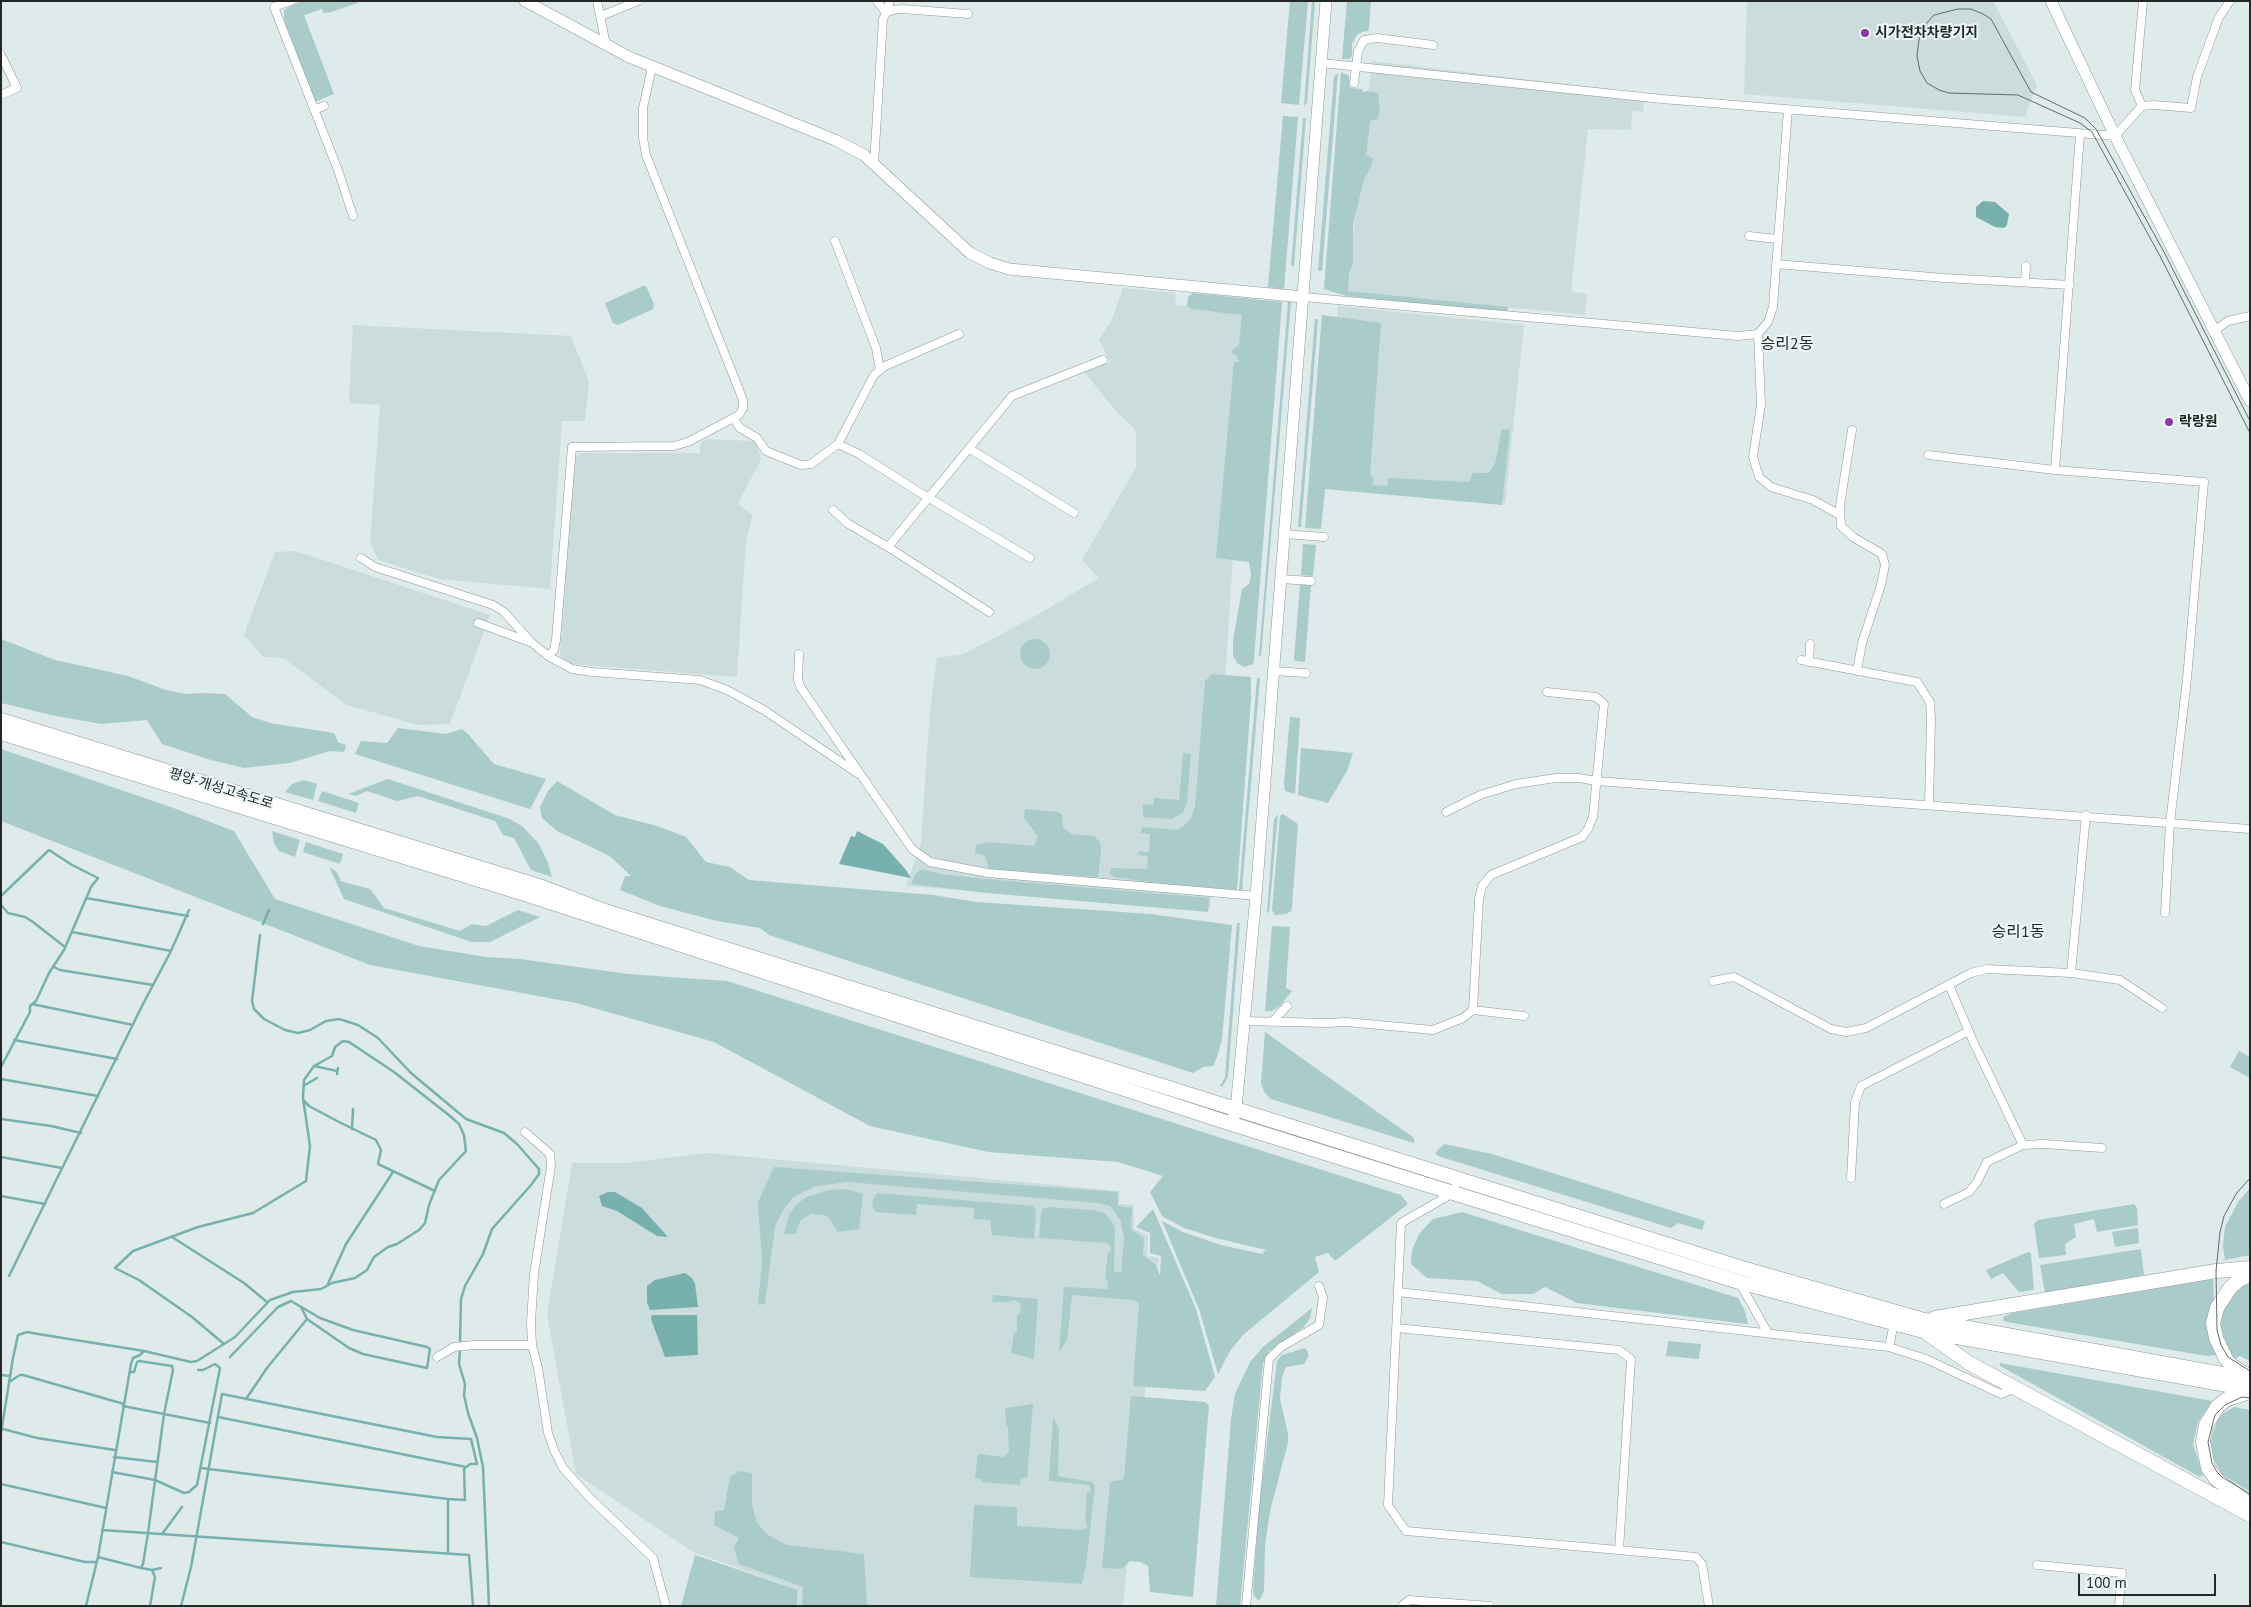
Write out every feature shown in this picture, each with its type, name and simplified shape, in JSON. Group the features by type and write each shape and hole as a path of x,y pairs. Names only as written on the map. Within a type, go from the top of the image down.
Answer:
{"highway":[{"name":"평양-개성고속도로","path":"1,720 439,862"},
{"name":"평양-개성고속도로","path":"1,734 439,862"},
{"path":"439,862 542,887 605,911 1924,1326 2250,1390"},
{"path":"439,862 1232,1124 1739,1282 1894,1323 1924,1326 2250,1378"},
{"path":"1924,1326 2216,1271 2250,1268"},
{"path":"2250,1276 2239,1280 2230,1288 2217,1308 2213,1323 2216,1338 2226,1359 2232,1366 2250,1378"},
{"path":"1924,1326 1969,1363 2250,1515"},
{"path":"2250,1390 2227,1399 2218,1406 2206,1425 2203,1441 2208,1468 2216,1479 2250,1505"}],"main road":[{"path":"525,1 606,45 652,67 835,140 864,155 970,253 990,263 1008,269 1303,297"},
{"path":"1232,1124 1236,1109 1256,896 1326,1"},
{"path":"2051,1 2115,136 2250,401"}],"street":[{"path":"291,1 274,7 338,170 353,216"},
{"path":"597,1 606,45"},
{"path":"600,16 638,1"},
{"path":"877,1 886,13"},
{"path":"874,164 883,19 890,1"},
{"path":"2142,1 2135,90 2142,106"},
{"path":"1322,63 1662,99 2115,136 2142,106 2191,108 2197,77 2219,17 2230,1"},
{"path":"886,13 902,9 968,14"},
{"path":"1354,83 1358,51 1364,40 1377,38 1433,45"},
{"path":"1,55 17,88 1,95"},
{"path":"548,656 554,650 556,640 572,447 674,446 688,442 739,415 743,408 742,400 646,155 643,138 644,108 652,67"},
{"path":"314,110 324,106"},
{"path":"1788,109 1773,307 1768,322 1758,334 1761,405 1753,457 1759,477 1771,488 1813,500 1840,515"},
{"path":"2055,470 2080,134"},
{"path":"1750,236 1778,238"},
{"path":"835,241 876,348 880,370"},
{"path":"1776,264 2070,285"},
{"path":"2025,282 2026,266"},
{"path":"1303,297 1738,336 1758,334"},
{"path":"2214,331 2228,321 2250,316"},
{"path":"733,418 740,428 757,438 766,451 801,465 811,464 838,444 874,375 880,370 959,334"},
{"path":"888,547 1012,396 1103,360"},
{"path":"1852,430 1840,505 1841,526 1852,537 1882,554 1885,565 1881,585 1862,643 1857,672"},
{"path":"838,444 859,454 928,498 1030,558"},
{"path":"970,449 1074,513"},
{"path":"1928,455 2055,470 2204,482 2187,679 2170,823 2166,913"},
{"path":"833,510 847,523 989,612"},
{"path":"1284,534 1324,537"},
{"path":"360,558 375,567 493,605 504,612 531,642 561,664 582,671 700,680 713,683 764,710 863,778"},
{"path":"1281,579 1312,582"},
{"path":"478,624 531,642"},
{"path":"1810,644 1805,661 1917,682 1930,702 1932,719 1929,805"},
{"path":"799,654 798,680 801,688 912,849 930,862 988,873 1256,896"},
{"path":"1274,670 1306,673"},
{"path":"1473,1010 1482,886 1491,876 1582,837 1588,830 1593,817 1604,704 1596,697 1547,692"},
{"path":"1446,812 1480,795 1516,784 1556,778 2086,815 2250,829"},
{"path":"2071,973 2086,815"},
{"path":"1713,981 1734,977 1831,1029 1846,1032 1866,1028 1971,973 1987,969 2071,973 2120,980 2162,1008"},
{"path":"1949,985 1968,1031 2022,1145"},
{"path":"1272,1022 1287,1006"},
{"path":"1244,1021 1346,1022 1432,1030 1463,1018 1473,1010 1524,1016"},
{"path":"1851,1178 1855,1102 1861,1086 1968,1031"},
{"path":"526,1132 550,1154 551,1166 534,1274 531,1322 532,1345 538,1368 548,1433 563,1468 589,1497 653,1558 666,1606"},
{"path":"1944,1204 1969,1192 1977,1182 1987,1162 2022,1145 2102,1148"},
{"path":"1458,1179 1453,1193 1401,1223 1388,1505 1406,1531 1696,1557 1702,1564 1709,1606"},
{"path":"1739,1282 1768,1333"},
{"path":"1246,1606 1269,1359 1281,1347 1319,1325 1322,1297 1319,1286"},
{"path":"1398,1292 1889,1347 1926,1359 2000,1394 2016,1388"},
{"path":"1889,1347 1894,1323"},
{"path":"1397,1328 1618,1350 1631,1359 1619,1550"},
{"path":"436,1357 454,1348 472,1345 532,1345"},
{"path":"2037,1565 2122,1573 2119,1606"},
{"path":"1402,1606 1409,1600 1490,1606"}],"shaded area":[{"path":"301,1 357,1 358,3 331,12 324,13 322,9 304,15 334,94 315,102 284,20 284,10"},
{"path":"1290,1 1308,1 1299,105 1281,103"},
{"path":"1312,1 1315,1 1307,103 1304,106"},
{"path":"1347,1 1371,1 1369,27 1368,31 1356,36 1352,44 1352,56 1349,59 1342,59"},
{"path":"1747,1 1993,1 2037,85 2025,117 1744,94"},
{"path":"1372,61 1644,93 1643,112 1632,111 1631,130 1588,129 1571,291 1587,294 1585,315 1347,291"},
{"path":"1341,72 1349,76 1350,88 1362,89 1363,92 1378,93 1380,110 1378,119 1370,121 1366,155 1373,158 1370,169 1364,179 1353,224 1353,264 1349,273 1348,291 1508,307 1507,312 1346,296 1324,289"},
{"path":"1338,73 1322,271 1318,271 1334,77"},
{"path":"1283,116 1298,117 1284,289 1268,287"},
{"path":"1303,118 1306,118 1294,266 1291,266"},
{"path":"1983,201 1995,202 2009,214 2007,225 2004,228 1995,227 1976,217 1976,207"},
{"path":"646,286 654,304 653,309 618,325 613,323 605,303"},
{"path":"1123,288 1175,293 1176,305 1249,312 1210,909 906,886 921,843 930,710 937,658 964,654 1037,615 1099,578 1082,560 1136,468 1136,435 1134,428 1116,411 1084,372 1110,362 1099,339 1111,322"},
{"path":"1193,293 1282,302 1254,659 1253,664 1244,667 1237,663 1233,655 1233,640 1242,589 1249,584 1251,575 1249,562 1216,558 1234,362 1240,362 1236,355 1231,352 1239,345 1242,315 1192,309 1187,306 1188,297"},
{"path":"1288,302 1291,302 1261,656 1259,656"},
{"path":"1338,306 1524,325 1505,503 1322,485"},
{"path":"1322,315 1381,323 1370,476 1373,477 1373,485 1387,486 1388,478 1469,482 1473,473 1489,473 1495,464 1502,429 1510,430 1502,505 1325,489 1321,529 1305,528"},
{"path":"1315,319 1318,319 1301,527 1298,527"},
{"path":"353,325 571,336 589,382 585,421 562,421 550,589 439,579 378,560 370,542 380,405 349,403"},
{"path":"705,439 756,441 761,460 738,503 753,516 746,540 737,677 570,664 560,656 574,459 581,453 700,453 701,442 705,441"},
{"path":"1303,544 1316,545 1313,576 1301,575"},
{"path":"295,551 490,615 450,724 418,725 347,705 283,658 263,657 244,635 275,552"},
{"path":"1300,585 1311,585 1305,662 1295,661 1294,659"},
{"path":"1,639 55,660 128,676 166,690 186,694 225,694 252,717 270,723 334,733 338,742 346,745 344,752 330,751 290,763 244,768 211,760 162,744 147,720 101,724 1,703"},
{"path":"1035,639 1045,644 1050,654 1045,664 1035,669 1025,664 1020,654 1025,644"},
{"path":"1212,674 1251,677 1237,890 1114,877 1110,874 1111,868 1147,869 1148,856 1138,855 1139,851 1149,852 1150,834 1141,833 1142,827 1176,830 1183,827 1191,818 1195,807 1205,681"},
{"path":"1257,678 1260,678 1242,890 1239,890"},
{"path":"1290,717 1300,718 1295,794 1285,791 1284,783"},
{"path":"398,728 446,734 462,729 494,764 546,779 530,809 355,754 361,741 387,743"},
{"path":"1301,748 1353,753 1347,771 1328,803 1298,795"},
{"path":"1,749 168,806 234,831 275,899 419,946 486,957 520,959 628,974 727,981 1401,1195 1408,1204 1335,1261 1328,1253 1315,1257 1319,1272 1244,1334 1230,1351 1218,1374 1199,1309 1162,1221 1183,1232 1221,1245 1262,1254 1266,1250 1184,1228 1162,1216 1150,1192 1163,1176 1118,1162 988,1152 870,1126 714,1042 576,1003 370,965 1,821"},
{"path":"1183,753 1191,754 1187,802 1183,812 1172,819 1143,817 1143,804 1153,805 1154,798 1179,800"},
{"path":"388,779 510,819 523,827 539,844 552,877 531,870 514,838 503,835 495,821 418,796 397,801 367,791 356,796 348,794"},
{"path":"304,780 317,784 313,800 285,792 292,784"},
{"path":"557,781 615,815 657,826 686,837 706,862 730,867 749,880 933,895 977,902 1150,914 1232,925 1222,1039 1217,1057 1213,1066 1203,1067 1193,1073 769,935 760,928 717,921 660,906 620,890 625,876 631,876 610,856 557,831 542,818 540,807 548,791"},
{"path":"322,791 359,803 356,813 318,801"},
{"path":"1025,809 1059,812 1062,815 1063,828 1072,834 1094,836 1100,842 1101,853 1098,877 989,869 985,856 975,853 976,845 989,842 1034,846 1038,836 1024,818"},
{"path":"1278,814 1269,913 1267,912 1274,819"},
{"path":"1283,814 1298,824 1292,907 1291,911 1286,914 1275,915 1272,910 1280,816"},
{"path":"272,831 300,840 295,857 279,851 274,843"},
{"path":"857,831 883,844 911,878 839,864 851,836 855,837"},
{"path":"306,842 343,854 340,864 303,852"},
{"path":"329,867 337,872 341,881 370,889 384,908 460,931 472,924 486,926 518,910 540,917 490,942 472,942 344,899"},
{"path":"922,869 940,874 986,879 1209,898 1208,912 987,893 911,884 916,873"},
{"path":"1237,923 1240,923 1228,1077 1222,1087 1220,1086 1225,1077"},
{"path":"1272,926 1290,927 1286,988 1292,991 1280,1006 1272,1011 1265,1011"},
{"path":"1265,1032 1414,1138 1414,1143 1271,1099 1264,1092 1261,1083"},
{"path":"2239,1051 2250,1057 2250,1078 2230,1067"},
{"path":"1444,1144 1492,1154 1705,1221 1702,1230 1678,1223 1671,1228 1438,1156 1435,1153"},
{"path":"707,1153 1120,1191 1119,1204 1134,1205 1134,1229 1148,1235 1147,1256 1159,1258 1123,1606 798,1606 799,1590 693,1552 576,1474 547,1315 572,1163 626,1163"},
{"path":"774,1167 1118,1192 1118,1206 1132,1208 1131,1229 1144,1238 1143,1255 1155,1264 1160,1275 1161,1256 1150,1253 1150,1233 1136,1227 1153,1209 1196,1309 1215,1377 1205,1391 1133,1386 1139,1304 1134,1300 1072,1295 1067,1340 1059,1352 1064,1287 1107,1289 1108,1282 1105,1279 1108,1253 1111,1247 1107,1243 1039,1238 1041,1213 1043,1209 1048,1207 1093,1210 1105,1213 1115,1227 1114,1271 1121,1273 1124,1238 1121,1221 1110,1206 1098,1203 848,1182 816,1186 793,1197 783,1210 775,1226 765,1304 758,1305 762,1261 758,1202"},
{"path":"2250,1188 2250,1255 2225,1260 2223,1246 2225,1227 2238,1202"},
{"path":"846,1189 863,1194 859,1229 838,1232 828,1217 811,1214 801,1220 795,1234 784,1234 789,1215 796,1205 806,1197 830,1190"},
{"path":"608,1192 615,1192 642,1208 667,1236 657,1236 617,1211 602,1206 599,1196"},
{"path":"877,1193 1033,1206 1036,1211 1034,1239 992,1235 990,1220 974,1219 974,1208 917,1204 916,1215 876,1212 872,1202"},
{"path":"2134,1204 2137,1208 2138,1225 2097,1232 2094,1219 2074,1224 2076,1237 2065,1244 2066,1255 2039,1258 2034,1224 2038,1220"},
{"path":"1462,1212 1738,1298 1745,1311 1748,1324 1577,1303 1545,1287 1533,1294 1502,1294 1477,1281 1427,1278 1411,1264 1412,1250 1419,1234 1433,1219"},
{"path":"2138,1228 2139,1243 2115,1247 2112,1232"},
{"path":"2141,1249 2144,1275 2045,1293 2040,1265"},
{"path":"2028,1252 2031,1253 2034,1290 2019,1292 2003,1273 1991,1279 1986,1270"},
{"path":"685,1273 692,1278 695,1284 698,1307 650,1310 647,1303 647,1286 655,1280"},
{"path":"2213,1279 2214,1299 2211,1311 2219,1355 2207,1356 2007,1322 2004,1321 2003,1317 2013,1313"},
{"path":"2250,1282 2250,1361 2240,1356 2235,1358 2229,1350 2220,1327 2224,1307 2239,1286"},
{"path":"993,1295 1038,1299 1034,1359 1011,1353 1014,1333 1017,1331 1017,1316 1020,1313 1021,1304 1015,1300 992,1302"},
{"path":"1312,1308 1310,1318 1304,1327 1269,1351 1263,1363 1240,1606 1216,1606 1231,1419 1235,1394 1250,1362 1263,1347"},
{"path":"652,1315 697,1315 698,1355 665,1357 651,1319"},
{"path":"1668,1341 1701,1344 1699,1359 1666,1356"},
{"path":"1305,1348 1308,1352 1308,1357 1304,1364 1286,1367 1282,1377 1280,1399 1288,1434 1288,1443 1270,1511 1265,1545 1264,1591 1259,1601 1254,1596 1253,1590 1259,1507 1277,1361 1282,1355"},
{"path":"2000,1363 2212,1401 2198,1422 2193,1444 2203,1475 2201,1477 2198,1476 2000,1366"},
{"path":"1131,1396 1205,1402 1209,1405 1193,1597 1150,1592 1148,1566 1140,1562 1130,1561 1122,1569 1102,1568 1110,1482 1124,1479"},
{"path":"1033,1404 1027,1478 1021,1478 1020,1485 982,1482 982,1479 975,1478 978,1454 1003,1457 1009,1453 1005,1408"},
{"path":"2234,1407 2250,1410 2250,1492 2222,1474 2211,1451 2211,1439 2217,1421 2222,1414"},
{"path":"1053,1417 1059,1430 1058,1476 1092,1482 1095,1486 1086,1566 1082,1584 970,1577 974,1505 1017,1507 1017,1526 1083,1530 1088,1527 1085,1521 1087,1493 1091,1490 1089,1485 1049,1481"},
{"path":"740,1471 752,1473 752,1505 757,1523 768,1535 787,1545 864,1554 867,1606 802,1606 803,1587 739,1564 734,1547 739,1538 714,1525 715,1512 724,1510 730,1477"},
{"path":"695,1555 798,1590 797,1606 681,1606"}],"waterway":[{"path":"1,896 49,850 72,865 98,878 91,887 64,950 49,973 36,1001 30,1006 30,1012 1,1067"},
{"path":"86,898 188,916"},
{"path":"2,906 8,913 25,917 33,922 65,947"},
{"path":"9,1276 171,951 189,910"},
{"path":"263,924 269,910"},
{"path":"72,932 171,951"},
{"path":"260,935 252,1001 254,1009 264,1019 285,1030 298,1033 310,1030 326,1021 339,1019 358,1025 378,1038 411,1073 466,1119 504,1133 517,1144 539,1169 539,1174 531,1185 492,1229 483,1254 465,1286 461,1299 460,1343"},
{"path":"54,967 60,970 153,985"},
{"path":"32,1004 133,1025"},
{"path":"14,1040 117,1059"},
{"path":"1,1433 18,1335 27,1332 144,1351 191,1362 197,1361 224,1344 235,1337 270,1300 293,1292 321,1289 332,1283 355,1278 367,1270 374,1257 419,1230 425,1223 429,1205 439,1180 466,1151 464,1135 459,1124 450,1116 394,1072 349,1042 343,1041 335,1047 332,1056 314,1066 304,1080 303,1098 310,1146 306,1181 253,1213 198,1227 133,1251 115,1268 139,1280 192,1317 224,1344"},
{"path":"314,1066 337,1071"},
{"path":"337,1074 338,1068"},
{"path":"305,1085 317,1078"},
{"path":"1,1079 98,1096"},
{"path":"304,1101 309,1106 376,1140 381,1150 378,1164 435,1191"},
{"path":"352,1129 353,1109"},
{"path":"1,1119 51,1126 81,1133"},
{"path":"1,1157 62,1168"},
{"path":"327,1286 346,1244 393,1172"},
{"path":"1,1196 45,1204"},
{"path":"172,1237 244,1283 267,1302"},
{"path":"230,1357 278,1307 291,1301 320,1318 353,1330 427,1347 430,1349 427,1368 363,1354 349,1348 307,1319 301,1307"},
{"path":"246,1399 267,1368 307,1319"},
{"path":"460,1349 459,1364 465,1384 464,1395 477,1438 483,1467 489,1606"},
{"path":"86,1606 98,1557 131,1364 133,1358 144,1351"},
{"path":"130,1372 134,1372 139,1361 172,1366 173,1370 164,1414 148,1533 141,1568"},
{"path":"112,1472 155,1480 184,1493 189,1492 197,1485 220,1368 215,1364 203,1370 198,1370"},
{"path":"1,1375 10,1376"},
{"path":"9,1382 23,1375 124,1404"},
{"path":"181,1606 191,1567 222,1394 437,1437 471,1439 477,1464 470,1464 464,1469 465,1500 448,1499 448,1554"},
{"path":"123,1406 210,1423"},
{"path":"218,1417 466,1467"},
{"path":"3,1429 37,1438 115,1450"},
{"path":"114,1457 157,1462"},
{"path":"201,1468 448,1499"},
{"path":"1,1484 106,1508"},
{"path":"162,1534 182,1507"},
{"path":"102,1530 469,1555 473,1606"},
{"path":"1,1542 85,1562 97,1562"},
{"path":"98,1557 152,1570 161,1568"},
{"path":"150,1606 155,1577 152,1570"}],"tram line":[{"path":"2250,421 2164,252 2096,129 2085,118 2031,92 1991,19 1971,9 1958,9 1934,15 1925,25 1919,39 1917,56 1920,71 1927,83 1949,93 2018,95 2080,123 2092,132 2160,256 2250,433"},
{"path":"2250,1178 2236,1194 2224,1216 2220,1232 2216,1271 2217,1330 2221,1345 2228,1357 2250,1371"},
{"path":"2250,1398 2242,1397 2225,1405 2215,1415 2208,1442 2212,1463 2217,1472 2250,1494"}],"place":[{"name":"시가전차차량기지","path":"1865,33"},
{"name":"락랑원","path":"2169,422"}],"district":[{"name":"승리2동","path":"1787,344"},
{"name":"승리1동","path":"2018,932"}]}
